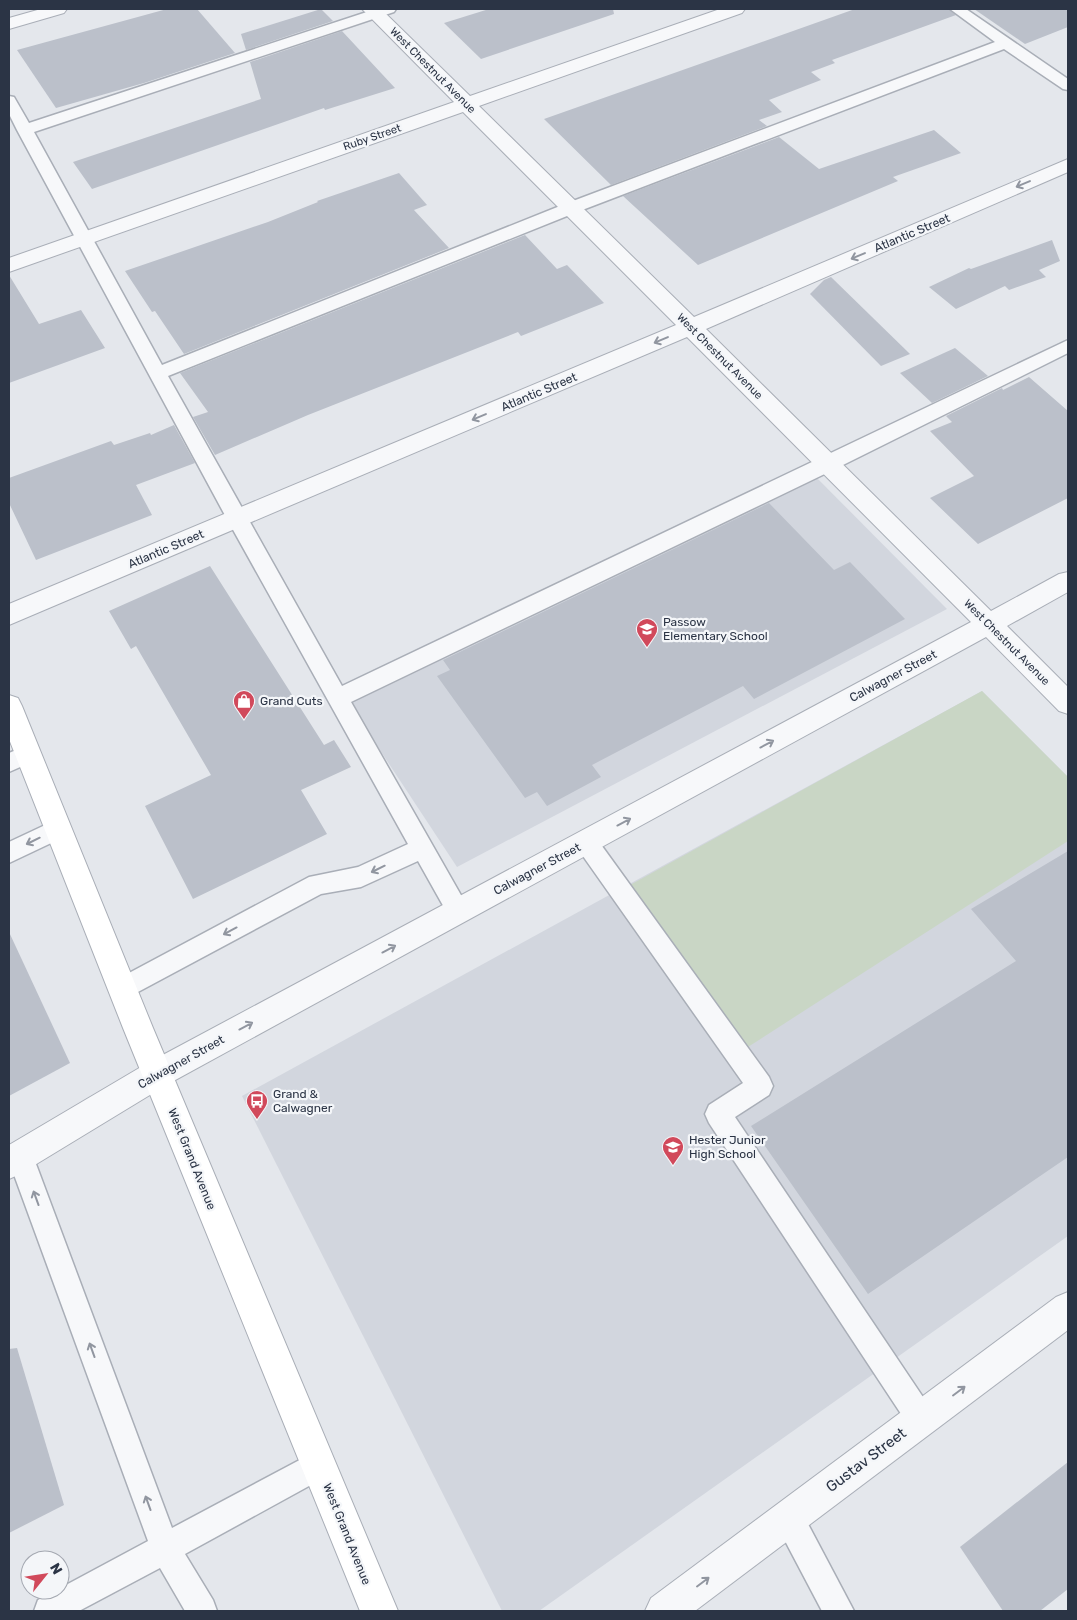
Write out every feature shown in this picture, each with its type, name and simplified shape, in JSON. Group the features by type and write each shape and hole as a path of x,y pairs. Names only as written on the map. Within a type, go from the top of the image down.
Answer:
{"main road":[{"name":"West Grand Avenue","path":"9,706 18,758 58,829 319,1465 374,1609"}],"street":[{"path":"9,24 58,9"},
{"name":"Ruby Street","path":"9,264 736,9"},
{"name":"West Chestnut Avenue","path":"379,10 466,104 1068,703"},
{"name":"Atlantic Street","path":"9,615 691,328 1068,165"},
{"name":"Calwagner Street","path":"15,1160 157,1074 1068,581"},
{"name":"Gustav Street","path":"664,1611 1068,1309"}],"lane":[{"path":"957,9 1068,86"},
{"path":"25,130 379,10"},
{"path":"157,374 571,208 1006,43"},
{"path":"9,100 237,519 458,911"},
{"path":"338,698 828,464 1068,346"},
{"path":"9,854 58,829"},
{"path":"586,842 760,1086 718,1114 921,1419"},
{"path":"123,989 317,884 361,877 422,848"},
{"path":"15,1160 165,1548 202,1611"},
{"path":"49,1611 319,1465"},
{"path":"788,1518 839,1611"}],"shaded area":[{"name":"Passow Elementary School","path":"806,467 947,609 457,867 339,688"},
{"name":"Hester Junior High School","path":"982,691 1068,777 1068,1236 539,1611 502,1611 242,1096"}],"green space":[{"path":"982,691 1068,777 1068,841 737,1054 621,890"}],"building":[{"path":"167,9 197,9 235,53 144,83 56,108 17,50"},
{"path":"321,9 333,21 246,50 241,34"},
{"path":"489,9 613,9 614,14 481,59 444,23"},
{"path":"855,9 948,9 956,15 832,60 835,63 811,72 821,80 769,100 782,112 759,120 767,126 611,185 544,119"},
{"path":"974,9 1068,9 1068,27 1025,44"},
{"path":"342,31 395,88 325,110 324,108 92,189 73,162 261,99 250,62"},
{"path":"934,130 961,153 893,177 898,181 698,265 623,196 779,137 819,169"},
{"path":"399,173 427,205 414,210 449,248 184,354 155,311 152,312 125,271 268,222 317,201"},
{"path":"525,235 557,269 567,265 604,303 521,336 518,332 308,415 215,455 193,417 208,412 180,373"},
{"path":"1052,240 1060,261 1039,270 1046,277 1009,290 1005,286 956,309 929,287 969,268 971,269"},
{"path":"9,275 39,324 81,310 105,348 9,383"},
{"path":"831,277 910,354 881,366 810,294 824,280"},
{"path":"955,348 988,376 932,403 900,373"},
{"path":"1029,377 1068,411 1068,498 978,544 930,498 974,476 930,431 952,422 946,416 1002,388 1003,390"},
{"path":"174,425 195,463 136,485 152,515 36,560 9,503 9,478 111,441 114,445 150,433 151,435"},
{"name":"Passow Elementary School","path":"769,503 834,570 850,562 905,619 754,699 743,686 592,765 601,777 547,806 537,792 525,798 437,676 450,670 443,660"},
{"path":"210,566 324,745 334,740 351,767 301,790 327,834 193,899 145,806 211,775 136,646 131,649 109,611"},
{"path":"1068,851 1068,1157 868,1294 751,1126 1016,961 971,909"},
{"path":"9,932 70,1063 9,1096"},
{"path":"17,1348 64,1505 9,1533 9,1349"},
{"path":"1068,1462 1068,1589 1040,1611 1003,1611 960,1547"}],"place":[{"name":"Passow Elementary School","path":"647,648"},
{"name":"Grand Cuts","path":"244,720"},
{"name":"Grand & Calwagner","path":"257,1120"},
{"name":"Hester Junior High School","path":"673,1166"}]}
